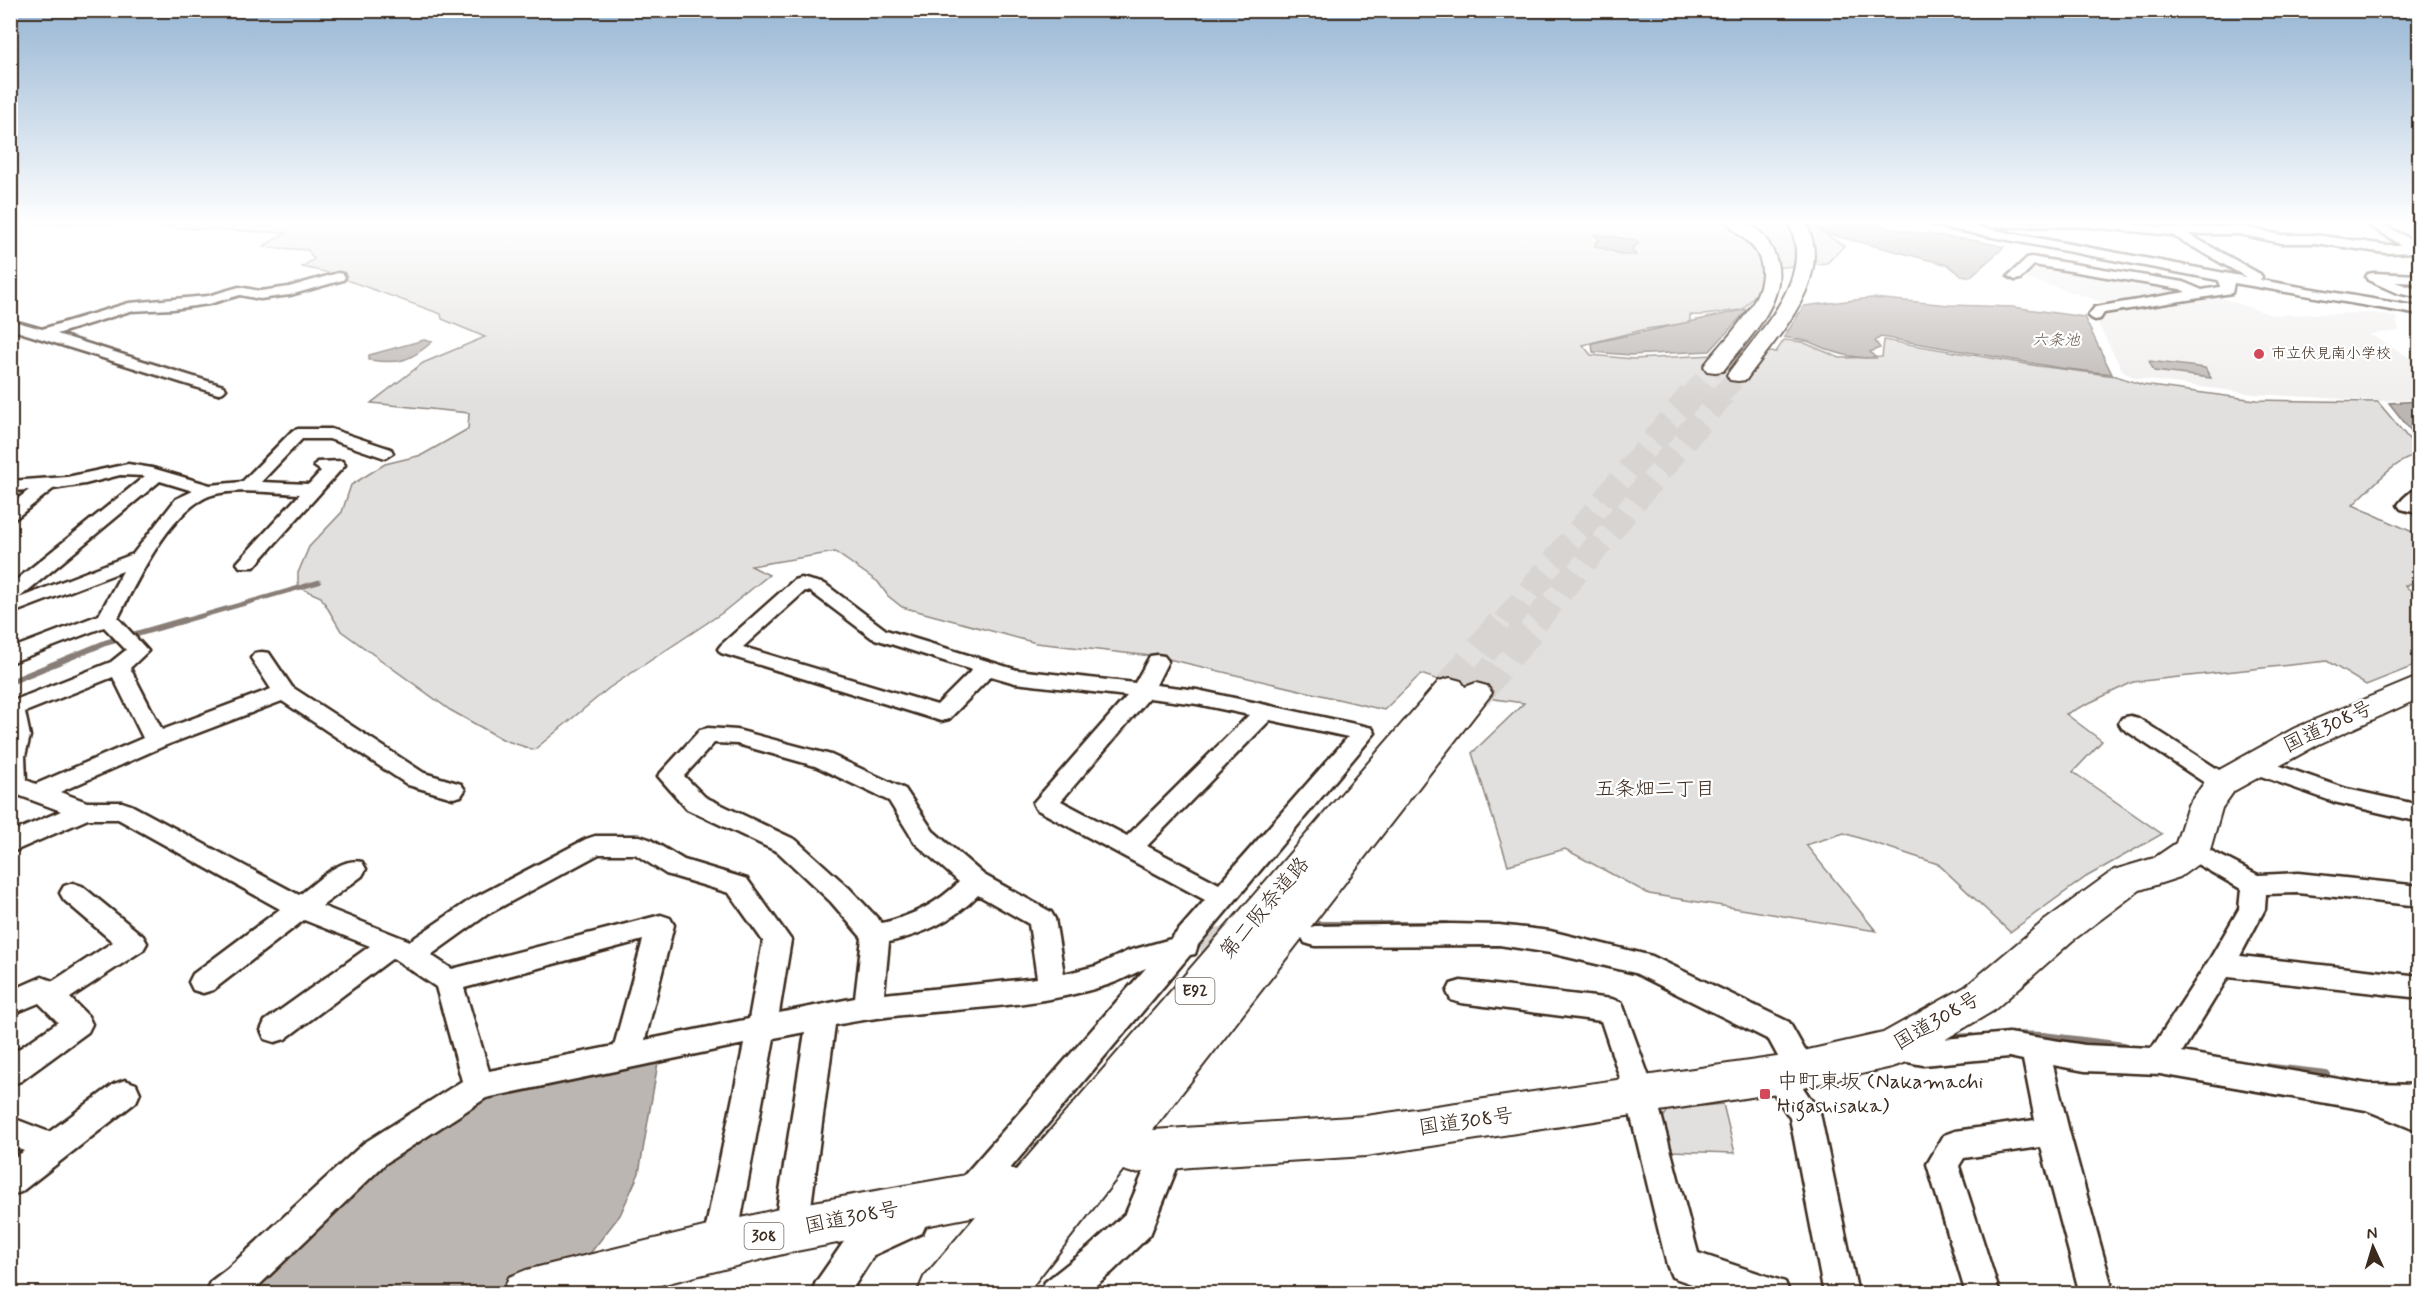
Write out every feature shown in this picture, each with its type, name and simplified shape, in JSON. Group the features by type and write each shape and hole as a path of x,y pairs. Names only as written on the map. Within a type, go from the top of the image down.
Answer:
{"highway":[{"path":"1715,366 1757,313 1772,283"},
{"path":"1738,375 1790,299 1798,283"},
{"name":"国道308号","path":"1151,1150 1318,1141 1366,1136 1789,1072 1892,1049 1979,999 2058,931 2127,880 2167,868 2192,850 2205,805 2237,773 2307,736 2420,686"},
{"name":"第二阪奈道路","path":"941,1293 1463,691 995,1293"},
{"name":"国道308号","path":"526,1293 791,1229 985,1192"}],"street":[{"path":"42,334 129,307 200,301 239,291 260,295 290,291 318,283"},
{"path":"2164,283 2183,286 2200,294"},
{"path":"2095,316 2100,310 2227,290 2227,283"},
{"path":"2255,283 2420,310"},
{"path":"2269,283 2278,287"},
{"path":"2386,283 2402,290 2420,294"},
{"path":"10,324 218,389"},
{"path":"247,487 298,435 332,434 385,453"},
{"path":"247,563 336,465 323,466"},
{"path":"10,486 86,479 116,469 138,468 209,490 247,487 314,489"},
{"path":"10,595 157,475"},
{"path":"10,514 48,484"},
{"path":"10,657 107,619 140,558 182,503 209,490"},
{"path":"2420,493 2407,504 2420,509"},
{"path":"10,608 140,558"},
{"path":"828,1293 862,1244 985,1192 1192,945 1222,897 1364,734 1197,697 1015,676 987,667 879,634 818,588 801,584 728,649 941,714 987,667"},
{"path":"107,619 138,651 119,667 12,710 19,736 13,756 15,785 85,810 122,811 300,908 401,950 448,981 479,1086"},
{"path":"262,658 284,692 416,779 453,790"},
{"path":"1157,661 1142,692 1045,803 1222,897"},
{"path":"119,667 156,741"},
{"path":"37,793 156,741 284,692"},
{"path":"1130,848 1265,712"},
{"path":"2130,723 2237,773 2420,814"},
{"path":"868,1007 876,935 840,895 787,846 696,803 670,776 708,735 736,737 823,760 897,795 924,837 975,882 1042,919 1052,988"},
{"path":"10,844 85,810"},
{"path":"275,1029 401,950 595,845 640,845 675,867 738,886 777,940 719,1246"},
{"path":"2192,850 2254,885 2298,883 2420,896"},
{"path":"203,982 353,869"},
{"path":"876,935 916,926 957,901 975,882"},
{"path":"2160,1061 2221,965 2252,909 2254,885"},
{"path":"50,997 133,943 73,893"},
{"path":"448,981 661,925 626,1055"},
{"path":"1315,936 1499,935 1550,942 1642,964 1779,1031 1789,1072 1805,1113 1841,1293"},
{"path":"222,1293 239,1281 375,1153 479,1086 868,1007 1052,988 1102,976 1138,959 1192,945"},
{"path":"2221,965 2420,987"},
{"path":"10,1004 42,988 78,1024 10,1072"},
{"path":"1461,992 1612,1011 1641,1096 1684,1265 1773,1293"},
{"path":"791,1229 822,1016"},
{"path":"1892,1049 1923,1053 2009,1045 2085,1058 2160,1061 2368,1097 2420,1098"},
{"path":"2035,1049 2053,1131 2097,1293"},
{"path":"10,1181 124,1093"},
{"path":"2368,1097 2420,1119"},
{"path":"10,1131 52,1148"},
{"path":"1983,1293 1943,1164 1955,1145 2053,1131"},
{"path":"1057,1293 1100,1260 1138,1224 1151,1150"}],"shaded area":[{"path":"355,283 1762,283 1759,290 1742,310 1690,315 1690,323 1646,329 1583,345 1591,355 1633,359 1776,352 1784,340 1802,342 1840,358 1882,357 1884,340 2038,366 2116,376 2143,385 2256,400 2378,402 2419,451 2419,456 2411,457 2393,467 2353,505 2419,535 2419,580 2405,586 2419,597 2419,664 2366,685 2327,661 2133,682 2066,714 2102,741 2073,772 2162,834 2086,877 2010,932 1938,864 1844,833 1806,845 1876,931 1649,894 1565,849 1508,865 1472,753 1524,703 1494,699 1421,674 1384,710 1160,657 1036,643 902,607 888,596 878,582 835,552 751,566 769,575 722,613 609,688 534,750 504,740 450,710 341,631 321,597 298,587 298,573 309,547 342,512 351,485 385,464 422,455 468,429 469,413 371,403 423,363 485,337 442,319 441,314"},
{"path":"2040,283 2162,283 2181,286 2195,294 2117,307"},
{"name":"市立伏見南小学校","path":"2210,294 2272,315 2375,313 2396,317 2399,331 2369,334 2419,363 2419,399 2382,401 2255,394 2135,378 2122,370 2097,322 2112,310"},
{"path":"1723,1104 1735,1153 1668,1151 1662,1119 1669,1109"}],"water":[{"name":"六条池","path":"1872,298 1950,305 2013,307 2084,317 2112,374 2060,368 1881,337 1875,341 1880,348 1870,352 1876,358 1860,357 1784,337 1804,306"},
{"path":"1748,309 1710,351 1630,355 1593,352 1592,343"},
{"path":"424,340 432,342 410,358 388,362 369,360 369,355"},
{"path":"2149,361 2205,368 2211,378 2154,371"},
{"path":"2420,401 2419,441 2389,403"},
{"path":"659,1057 639,1173 620,1215 577,1270 500,1293 245,1294 421,1129 478,1096"}],"waterway":[{"path":"180,622 319,582"},
{"path":"10,682 105,643 185,620"},
{"path":"1306,925 1446,925"},
{"path":"2017,1035 2124,1046"},
{"path":"1949,1038 1971,1037"},
{"path":"2265,1067 2326,1074"}],"tunnel":[{"path":"1691,395 1715,366"},
{"path":"1721,395 1738,375"},
{"path":"1505,622 1692,394"},
{"path":"1535,622 1722,394"},
{"path":"1450,688 1506,620"},
{"path":"1476,693 1536,620"},
{"path":"1200,944 1240,941"}],"place":[{"name":"市立伏見南小学校","path":"2259,354"},
{"name":"中町東坂 (Nakamachi Higashisaka)","path":"1765,1094"}],"district":[{"name":"五条畑二丁目","path":"1655,789"}]}
